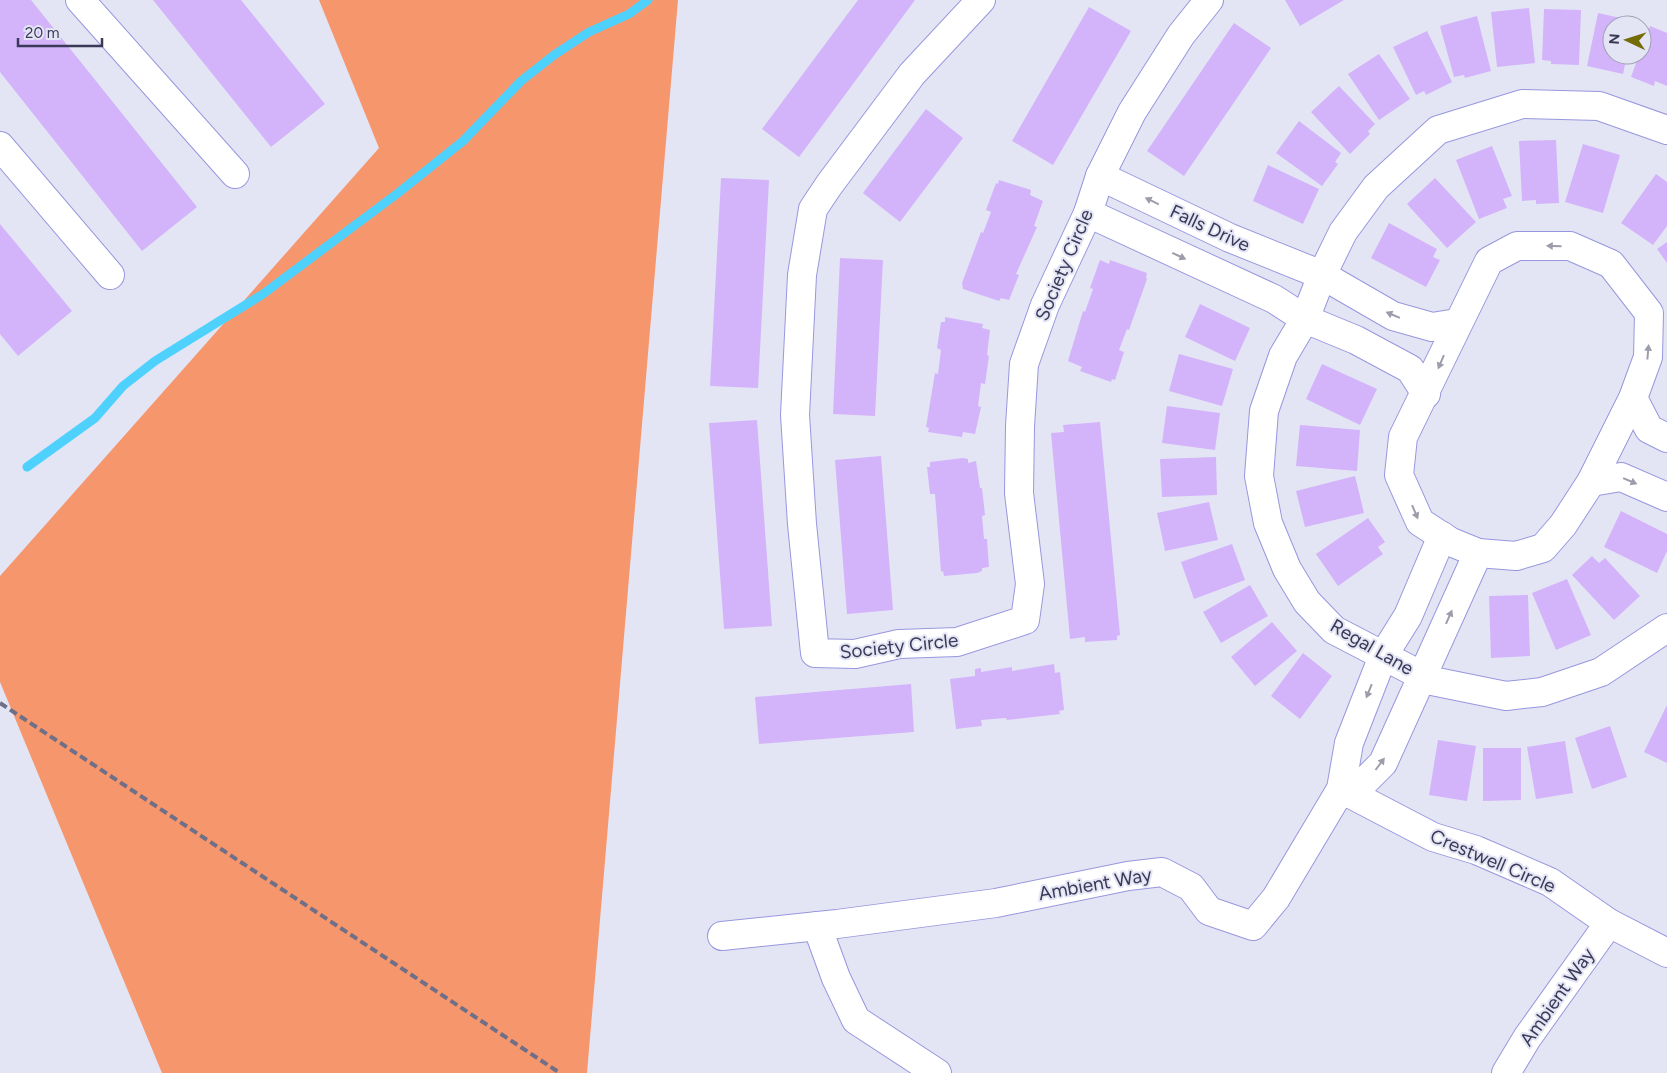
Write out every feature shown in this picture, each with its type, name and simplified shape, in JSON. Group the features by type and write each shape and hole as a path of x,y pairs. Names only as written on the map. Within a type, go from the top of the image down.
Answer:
{"street":[{"path":"80,0 235,174"},
{"name":"Society Circle","path":"981,0 912,74 834,177 813,209 802,275 795,416 802,524 815,653 855,654 899,644 957,642 1026,620 1030,584 1019,493 1020,426 1024,364 1045,305 1088,213 1100,176 1132,112 1181,35 1209,0"},
{"path":"1305,319 1322,275 1343,232 1376,187 1438,130 1522,104 1599,106 1667,130"},
{"path":"0,146 110,275"},
{"name":"Falls Drive","path":"1100,176 1230,238 1322,275 1393,316 1432,327 1458,323"},
{"name":"Falls Drive","path":"1088,213 1274,299 1305,319 1356,340 1410,369 1426,394"},
{"path":"1517,246 1570,246 1612,264 1649,313 1648,357 1633,398 1591,482 1563,525 1542,548 1516,556 1478,552 1442,536 1420,522 1399,474 1403,437 1426,394 1458,323 1489,261 1517,246"},
{"name":"Regal Lane","path":"1305,319 1283,356 1264,411 1259,476 1268,523 1287,569 1307,602 1334,630 1432,681 1506,696 1542,692 1601,672 1667,628"},
{"path":"1633,398 1649,429 1667,438"},
{"path":"1591,482 1621,477 1667,497"},
{"name":"Ambient Way","path":"722,936 996,903 1128,876 1162,872 1191,887 1209,911 1253,926 1276,898 1341,789 1349,743 1383,656 1408,616 1442,536"},
{"path":"1341,789 1361,785 1383,764 1478,552"},
{"name":"Crestwell Circle","path":"1341,789 1433,837 1476,850 1550,882 1609,923 1667,953"},
{"name":"Ambient Way","path":"1506,1073 1528,1038 1609,923"},
{"path":"817,926 836,978 856,1020 937,1073"}],"shaded area":[{"path":"319,0 678,0 587,1073 162,1073 0,682 0,576 379,148"}],"building":[{"path":"0,0 31,0 197,207 142,251 0,72"},
{"path":"153,0 241,0 325,104 271,147"},
{"path":"858,0 915,0 799,157 762,129"},
{"path":"1285,0 1344,0 1300,26"},
{"path":"1089,7 1131,31 1053,165 1012,141"},
{"path":"1529,8 1535,63 1497,67 1491,12"},
{"path":"1544,9 1581,10 1579,65 1551,64 1551,61 1542,60"},
{"path":"1598,13 1607,15 1602,15 1602,65 1625,65 1623,74 1587,66"},
{"path":"1477,16 1491,71 1465,78 1464,75 1454,77 1440,26"},
{"path":"1234,23 1271,48 1184,176 1147,151"},
{"path":"1652,27 1667,33 1667,86 1655,81 1654,86 1631,77 1635,65 1652,65"},
{"path":"1427,31 1452,82 1426,95 1424,91 1416,95 1393,47"},
{"path":"1379,54 1410,99 1379,120 1348,74"},
{"path":"1339,86 1375,124 1368,131 1370,134 1350,154 1311,112"},
{"path":"926,109 963,138 900,222 863,193"},
{"path":"1299,121 1341,153 1335,162 1338,164 1322,186 1276,153"},
{"path":"1556,140 1559,203 1536,204 1536,200 1522,201 1519,141"},
{"path":"1583,144 1620,155 1603,213 1565,202"},
{"path":"1492,146 1512,196 1503,199 1507,208 1479,219 1456,160"},
{"path":"1268,165 1319,189 1303,224 1253,201"},
{"path":"1656,174 1667,182 1667,226 1653,245 1621,223"},
{"path":"721,178 769,180 758,388 710,386"},
{"path":"1435,178 1476,222 1447,248 1407,204"},
{"path":"999,180 1031,190 1030,195 1043,201 1034,226 1037,227 1016,274 1019,275 1009,300 1001,298 999,301 963,289 962,283 981,232 983,233 991,212 986,210 996,183 998,184"},
{"path":"1389,223 1437,249 1433,257 1440,260 1426,287 1371,258"},
{"path":"0,224 72,311 18,356 0,334"},
{"path":"1667,242 1667,263 1657,249"},
{"path":"840,258 883,260 875,416 833,414"},
{"path":"1100,260 1109,264 1110,260 1147,273 1147,279 1129,330 1127,329 1119,350 1124,352 1115,380 1112,379 1111,382 1080,371 1082,367 1068,361 1083,311 1085,312 1093,289 1090,288"},
{"path":"1200,304 1250,328 1235,361 1185,337"},
{"path":"945,317 983,324 982,328 990,330 985,384 981,383 978,406 981,407 975,434 963,432 962,437 928,432 929,428 926,427 935,373 938,374 941,350 937,348 941,322 945,322"},
{"path":"1179,354 1233,369 1222,406 1169,391"},
{"path":"1322,364 1377,389 1360,425 1306,399"},
{"path":"1167,406 1220,413 1215,450 1162,443"},
{"path":"757,420 772,626 724,629 709,423"},
{"path":"1100,422 1120,635 1117,636 1117,640 1085,642 1085,637 1070,639 1051,433 1064,432 1063,425"},
{"path":"1300,425 1360,430 1357,471 1296,466"},
{"path":"881,456 893,610 847,614 835,460"},
{"path":"1216,457 1217,495 1162,497 1160,459"},
{"path":"968,459 968,463 976,461 980,488 982,488 985,515 982,516 984,539 987,539 989,567 982,568 982,571 977,573 944,576 943,571 941,572 935,494 930,494 927,467 930,467 930,462"},
{"path":"1355,476 1364,513 1305,527 1296,491"},
{"path":"1209,502 1218,540 1165,551 1157,513"},
{"path":"1621,511 1667,534 1667,551 1657,573 1604,547"},
{"path":"1368,518 1385,542 1378,547 1383,554 1338,586 1316,554"},
{"path":"1232,544 1245,580 1194,599 1181,562"},
{"path":"1592,556 1599,563 1605,558 1640,596 1614,620 1572,575"},
{"path":"1567,579 1591,635 1556,650 1532,593"},
{"path":"1250,585 1268,616 1221,643 1203,612"},
{"path":"1528,595 1530,656 1491,658 1489,596"},
{"path":"1272,622 1297,651 1255,686 1231,657"},
{"path":"1303,653 1332,676 1300,719 1271,696"},
{"path":"1054,664 1055,673 1060,672 1064,710 1059,711 1060,714 1007,720 1006,718 981,720 982,726 956,729 950,679 975,676 975,669 981,668 981,672 1012,667 1012,671"},
{"path":"911,684 914,732 759,744 755,697"},
{"path":"1667,705 1667,763 1644,752"},
{"path":"1610,726 1627,777 1592,789 1575,738"},
{"path":"1438,740 1476,746 1467,801 1429,795"},
{"path":"1565,741 1573,793 1536,799 1527,747"},
{"path":"1483,748 1521,748 1521,800 1483,801"}],"waterway":[{"path":"27,467 95,418 123,386 155,361 263,294 398,193 463,141 521,81 554,55 589,32 629,14 648,0"}],"railway":[{"path":"0,703 560,1073"}]}
